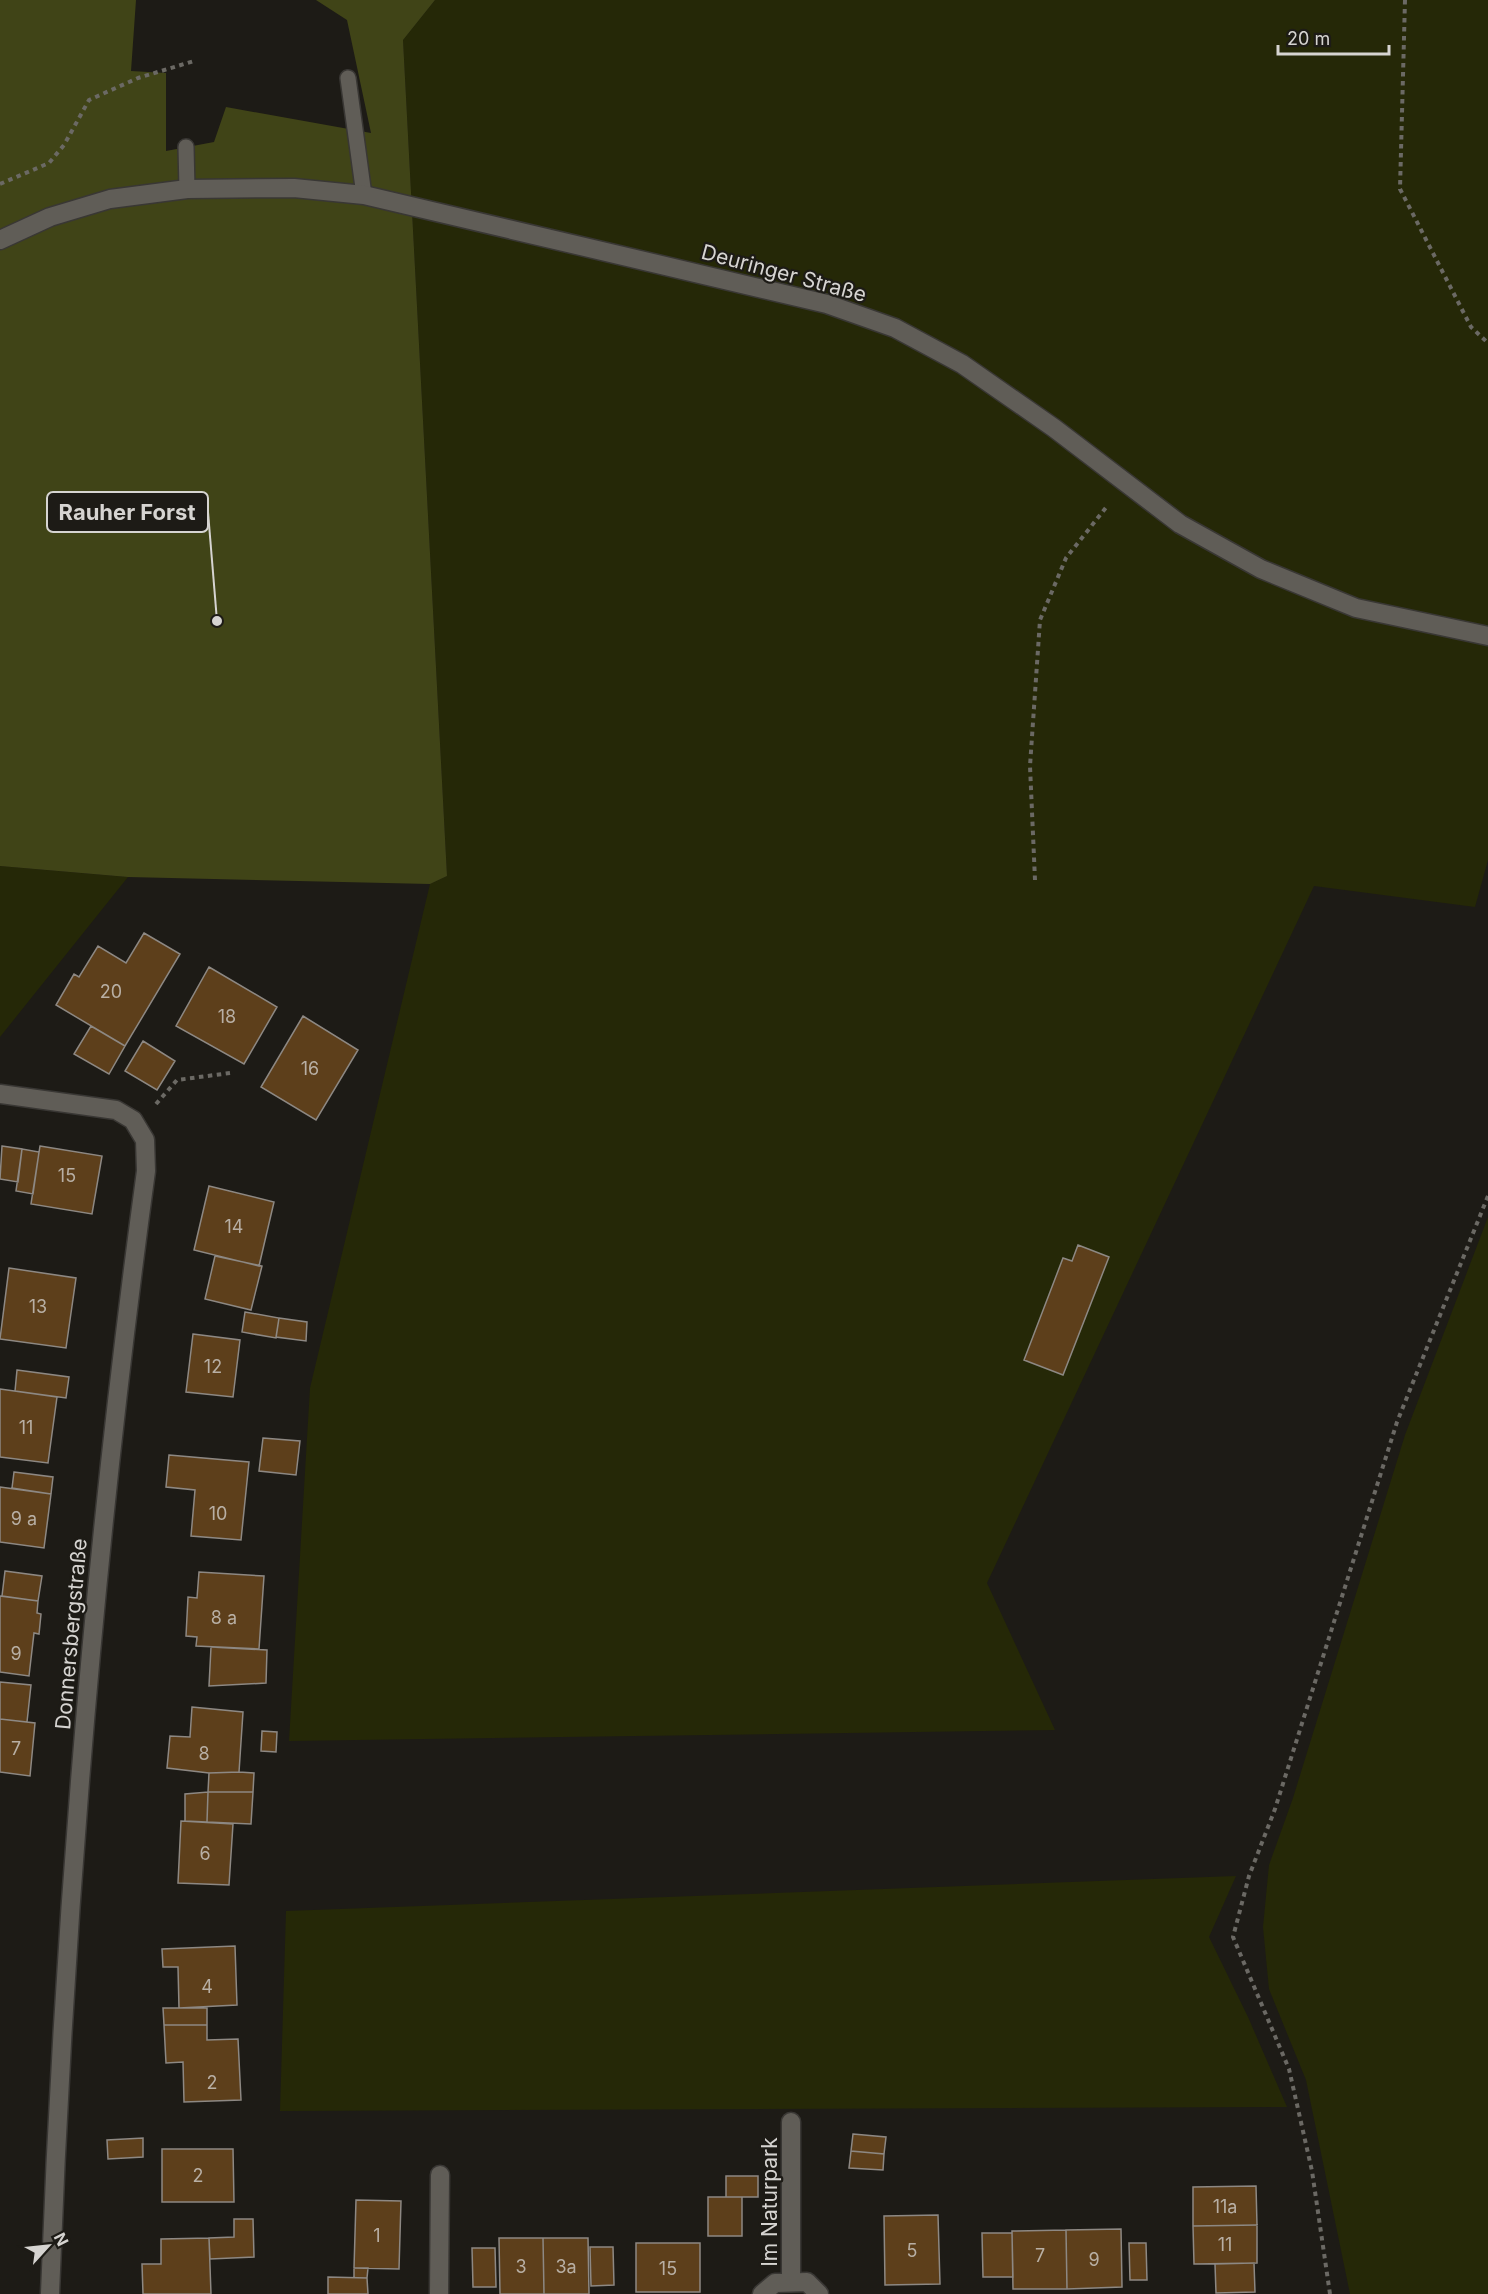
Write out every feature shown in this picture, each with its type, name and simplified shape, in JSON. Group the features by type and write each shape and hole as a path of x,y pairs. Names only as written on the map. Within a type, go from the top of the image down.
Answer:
{"street":[{"name":"Deuringer Straße","path":"0,240 50,217 110,199 187,189 294,188 364,195 827,304 895,328 962,364 1054,428 1180,524 1261,569 1356,608 1488,636"},
{"name":"Donnersbergstraße","path":"0,1094 116,1110 133,1120 145,1140 146,1171 112,1438 76,1816 50,2294"},
{"name":"Im Naturpark","path":"791,2122 791,2282"},
{"path":"439,2294 440,2175"},
{"name":"Im Naturpark","path":"762,2294 775,2283 791,2282 807,2282 819,2294"}],"lane":[{"path":"348,78 364,195"},
{"path":"186,147 187,189"}],"path":[{"path":"1405,0 1400,189 1471,327 1488,343"},
{"path":"0,183 49,163 64,145 88,100 138,78 194,61"},
{"path":"1035,880 1030,766 1040,620 1066,558 1125,484"},
{"path":"150,1111 177,1080 230,1073"},
{"path":"1329,2294 1312,2171 1289,2069 1233,1937 1249,1875 1275,1809 1397,1422 1488,1196"}],"green space":[{"path":"0,0 136,0 131,71 166,73 166,151 214,142 226,107 371,133 347,20 316,0 435,0 403,40 447,876 430,884 128,877 0,866"},
{"path":"435,0 1488,0 1488,860 1475,907 1314,886 987,1583 1055,1730 289,1741 310,1388 430,884 447,876 403,40"},
{"path":"0,866 128,877 0,1037"},
{"path":"1488,1217 1488,2294 1350,2294 1306,2080 1269,1989 1263,1927 1269,1865 1293,1798 1405,1435"},
{"path":"1236,1876 1209,1937 1248,2017 1287,2107 280,2111 286,1911"}],"building":[{"path":"144,933 180,954 125,1046 56,1005 74,974 79,977 98,946 126,963"},
{"path":"209,967 277,1007 244,1064 176,1026"},
{"path":"303,1016 358,1050 316,1120 261,1087"},
{"path":"91,1026 125,1046 109,1074 74,1054"},
{"path":"143,1041 175,1061 157,1090 125,1071"},
{"path":"2,1146 22,1149 18,1182 0,1179"},
{"path":"40,1146 102,1156 92,1214 31,1204"},
{"path":"22,1149 39,1152 33,1194 16,1191"},
{"path":"209,1186 274,1202 259,1266 194,1250"},
{"path":"1078,1245 1109,1257 1063,1375 1024,1360 1063,1258 1072,1261"},
{"path":"215,1256 262,1266 251,1310 205,1299"},
{"path":"9,1268 76,1278 66,1348 0,1339"},
{"path":"245,1312 279,1318 276,1338 242,1332"},
{"path":"279,1318 307,1322 306,1341 276,1337"},
{"path":"193,1334 240,1340 233,1397 186,1392"},
{"path":"17,1370 69,1377 66,1398 15,1391"},
{"path":"0,1389 57,1397 48,1463 0,1457"},
{"path":"263,1438 300,1441 296,1475 259,1471"},
{"path":"169,1455 249,1462 241,1540 191,1536 195,1490 166,1487"},
{"path":"14,1472 53,1477 51,1494 12,1488"},
{"path":"0,1487 51,1494 44,1548 0,1542"},
{"path":"5,1571 42,1576 38,1601 2,1596"},
{"path":"199,1572 264,1576 259,1649 196,1646 197,1637 186,1636 188,1597 197,1598"},
{"path":"0,1596 38,1601 37,1613 41,1614 39,1634 34,1633 29,1676 0,1672"},
{"path":"211,1647 267,1650 266,1683 209,1686"},
{"path":"0,1682 31,1685 27,1722 0,1719"},
{"path":"192,1707 243,1712 239,1772 209,1773 167,1768 170,1736 190,1737"},
{"path":"0,1719 35,1723 30,1776 0,1772"},
{"path":"262,1731 277,1732 276,1752 261,1751"},
{"path":"209,1773 254,1773 253,1792 208,1792"},
{"path":"208,1792 253,1792 251,1824 207,1822"},
{"path":"208,1792 207,1822 185,1821 185,1794"},
{"path":"181,1821 233,1824 229,1885 178,1883"},
{"path":"235,1946 237,2005 179,2008 178,1967 163,1967 162,1949"},
{"path":"163,2008 207,2008 207,2025 164,2025"},
{"path":"164,2025 207,2025 207,2040 238,2039 241,2100 184,2102 183,2062 166,2063"},
{"path":"853,2134 886,2137 884,2154 851,2151"},
{"path":"143,2138 143,2157 108,2159 107,2140"},
{"path":"162,2149 233,2149 234,2202 162,2202"},
{"path":"851,2151 884,2154 883,2170 849,2168"},
{"path":"726,2176 758,2176 758,2197 726,2197"},
{"path":"1256,2186 1257,2225 1193,2226 1193,2187"},
{"path":"708,2197 742,2197 742,2236 708,2236"},
{"path":"356,2200 401,2201 399,2269 354,2268"},
{"path":"938,2215 940,2284 885,2285 884,2216"},
{"path":"234,2219 253,2219 254,2257 210,2259 209,2238 234,2237"},
{"path":"1257,2225 1257,2263 1194,2264 1193,2226"},
{"path":"1121,2229 1122,2287 1067,2289 1066,2230"},
{"path":"1066,2230 1067,2289 1013,2289 1012,2231"},
{"path":"982,2233 1012,2233 1013,2277 983,2277"},
{"path":"209,2238 211,2294 143,2294 142,2264 161,2264 161,2239"},
{"path":"499,2238 543,2238 544,2294 500,2294"},
{"path":"543,2238 588,2238 589,2294 544,2294"},
{"path":"636,2243 700,2243 700,2292 636,2292"},
{"path":"1129,2243 1146,2243 1147,2280 1130,2280"},
{"path":"590,2247 613,2247 614,2285 591,2286"},
{"path":"472,2248 495,2248 496,2287 473,2287"},
{"path":"1254,2263 1255,2292 1216,2293 1215,2264"},
{"path":"354,2268 368,2268 367,2278 354,2278"},
{"path":"328,2277 367,2278 368,2294 328,2294"}],"place":[{"name":"Rauher Forst","path":"217,621"}]}
